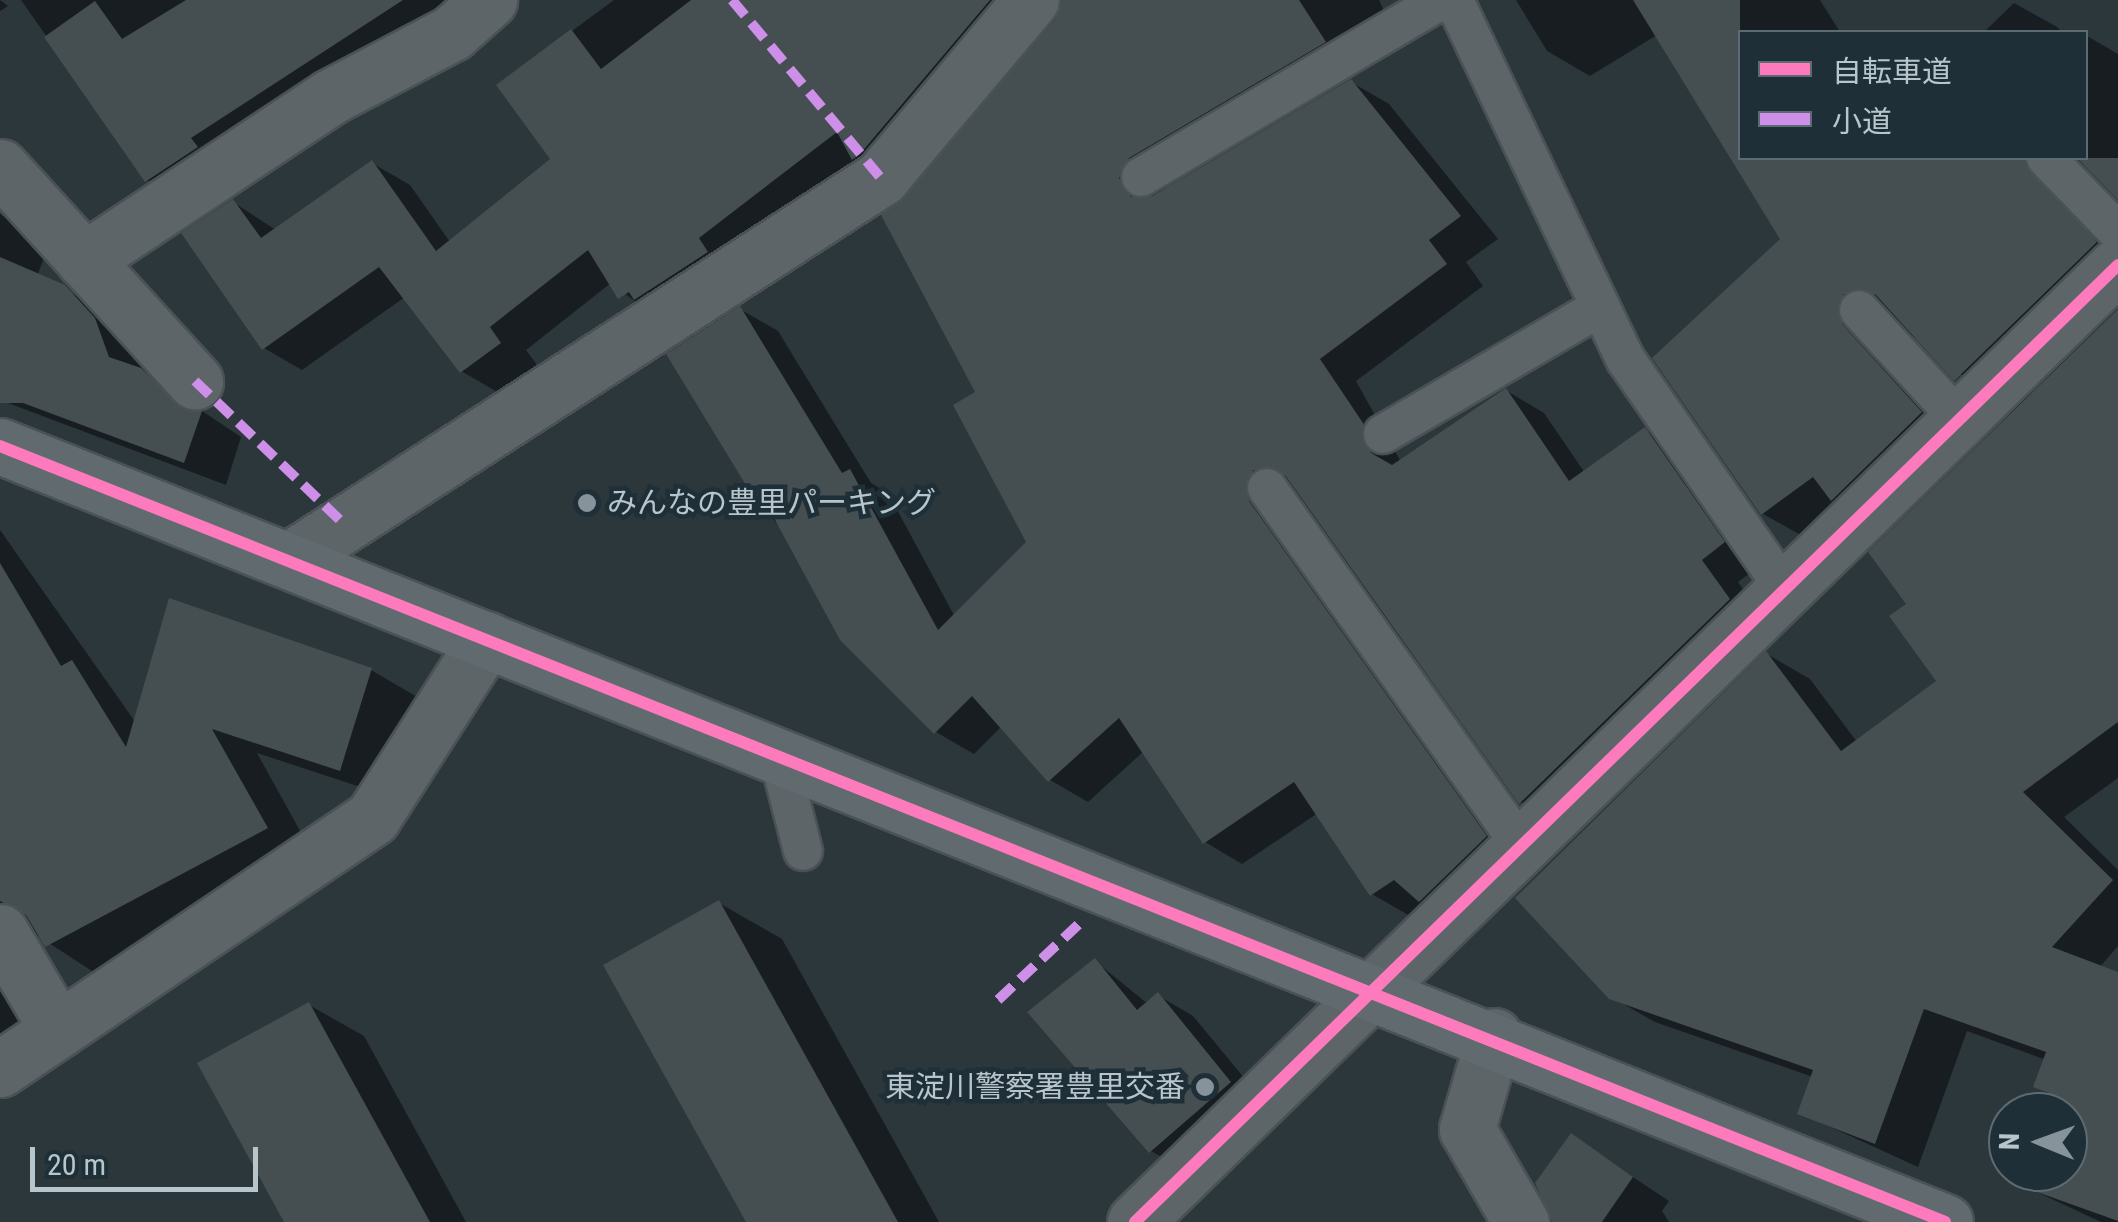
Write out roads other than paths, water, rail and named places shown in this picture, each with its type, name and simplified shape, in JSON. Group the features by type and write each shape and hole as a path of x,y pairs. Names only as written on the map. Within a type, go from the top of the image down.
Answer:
{"street":[{"path":"84,260 330,98 452,33 488,0"},
{"path":"289,560 881,178 1030,0"},
{"path":"0,168 195,381"},
{"path":"1135,1222 2118,264"},
{"path":"0,446 1494,1036 1826,1198 1945,1222"},
{"path":"0,1069 373,817 487,638"},
{"path":"0,932 58,1030"},
{"path":"1494,1036 1467,1129 1520,1222"}],"lane":[{"path":"1141,177 1441,0"},
{"path":"1454,0 1599,308 1784,588"},
{"path":"2048,160 2118,232"},
{"path":"1383,434 1599,308"},
{"path":"1859,310 1958,418"},
{"path":"1267,488 1520,844"},
{"path":"778,754 803,851"}],"place":[{"name":"みんなの豊里パーキング","path":"587,503"},
{"name":"東淀川警察署豊里交番","path":"1205,1087"}]}
